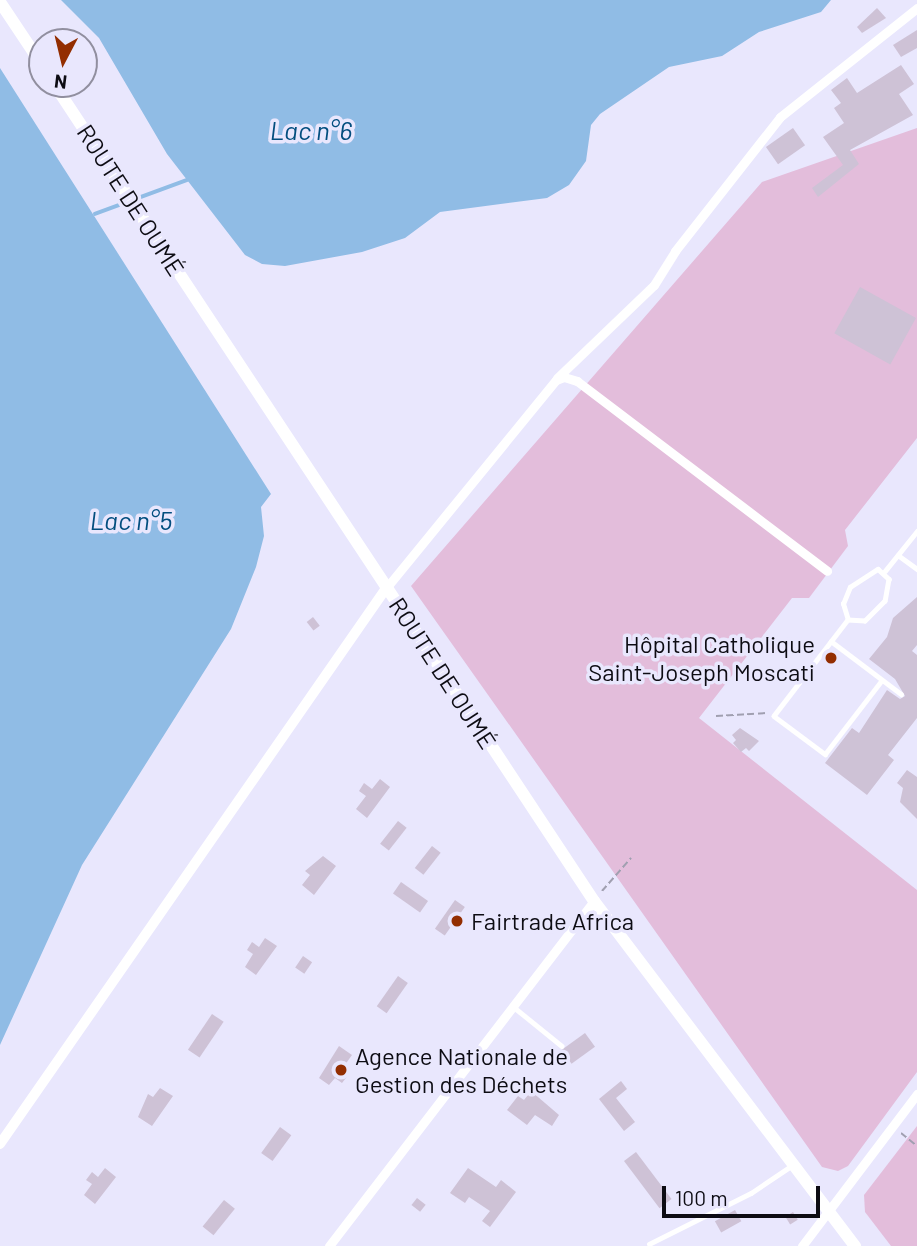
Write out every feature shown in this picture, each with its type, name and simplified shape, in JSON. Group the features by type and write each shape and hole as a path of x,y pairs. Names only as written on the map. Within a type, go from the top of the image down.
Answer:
{"main road":[{"path":"0,2 28,44"},
{"name":"ROUTE DE OUMÉ","path":"63,98 594,901 855,1246"}],"street":[{"path":"0,1144 387,587 556,380 654,285 675,251 780,117 917,8"},
{"path":"556,380 577,381 827,571"},
{"path":"329,1246 515,1008 594,901"},
{"path":"802,1246 917,1094"}],"lane":[{"path":"848,620 843,604 850,587 867,572 885,571 917,531"},
{"path":"898,555 917,569"},
{"path":"848,620 865,621 880,608 889,589 885,571"},
{"path":"848,620 776,713 825,754 882,680"},
{"path":"831,641 901,694"},
{"path":"515,1008 562,1045"},
{"path":"649,1244 751,1193 792,1166"}],"path":[{"path":"716,716 776,713"},
{"path":"594,901 631,858"},
{"path":"892,1126 917,1146"}],"shaded area":[{"path":"917,128 917,438 845,530 848,546 809,598 792,598 699,718 917,890 917,1072 848,1166 838,1171 822,1167 411,586 762,182"},
{"path":"917,1126 917,1246 891,1246 865,1212 864,1195"}],"water":[{"name":"Lac n°6","path":"61,0 831,0 821,12 759,32 722,56 669,67 600,114 591,125 586,161 569,185 547,198 440,212 405,238 362,252 285,266 262,264 245,255 167,154 98,37 98,28 89,28"},
{"name":"Lac n°5","path":"0,68 271,494 261,507 264,536 256,567 231,629 82,865 0,1045"}],"building":[{"path":"877,8 886,18 862,33 857,27"},
{"path":"917,30 917,48 901,57 893,45"},
{"path":"901,65 914,84 899,94 913,115 850,150 859,164 818,197 812,188 843,165 823,137 844,123 834,108 841,103 831,90 847,78 857,93"},
{"path":"793,128 805,145 778,164 766,147"},
{"path":"860,287 916,318 890,364 834,333"},
{"path":"917,597 917,645 912,651 917,655 917,718 888,755 894,760 867,795 825,763 852,728 859,733 887,690 900,699 905,696 895,679 869,659 887,637 893,618"},
{"path":"313,617 320,626 313,631 307,622"},
{"path":"740,728 759,741 749,751 746,748 741,752 733,743 736,740 732,735"},
{"path":"907,770 917,777 917,819 900,802 903,788 897,783"},
{"path":"380,779 390,787 367,818 356,809 366,796 359,791 364,783 372,789"},
{"path":"398,821 407,828 389,851 380,844"},
{"path":"432,846 441,853 423,875 415,868"},
{"path":"323,856 336,866 314,895 302,885 310,875 305,871"},
{"path":"401,882 428,901 420,912 393,893"},
{"path":"455,900 465,907 445,936 435,929"},
{"path":"265,938 277,946 256,975 245,967 253,954 247,950 252,942 259,947"},
{"path":"303,956 312,962 304,974 295,968"},
{"path":"398,976 408,983 387,1013 377,1006"},
{"path":"212,1014 224,1022 200,1057 188,1050"},
{"path":"585,1033 595,1047 572,1064 562,1050"},
{"path":"339,1046 352,1055 342,1069 349,1074 342,1083 335,1078 329,1085 319,1078"},
{"path":"621,1081 627,1089 616,1098 635,1122 624,1131 599,1099"},
{"path":"160,1088 173,1096 152,1126 138,1117 148,1094 153,1097"},
{"path":"531,1091 559,1115 552,1126 535,1115 527,1125 507,1110 518,1096 524,1100"},
{"path":"280,1127 291,1135 273,1161 261,1153"},
{"path":"636,1152 672,1199 660,1208 624,1161"},
{"path":"105,1168 116,1177 95,1204 84,1195 92,1184 86,1180 92,1172 98,1177"},
{"path":"468,1168 496,1187 501,1180 516,1192 490,1227 482,1221 490,1211 469,1197 465,1203 450,1193"},
{"path":"417,1198 426,1205 420,1212 411,1205"},
{"path":"224,1200 235,1209 213,1235 203,1226"},
{"path":"735,1210 741,1221 721,1233 715,1221"},
{"path":"793,1212 798,1220 790,1224 785,1217"}],"waterway":[{"path":"95,214 187,180"}],"place":[{"name":"Hôpital Catholique Saint-Joseph Moscati","path":"831,658"},
{"name":"Fairtrade Africa","path":"457,921"},
{"name":"Agence Nationale de Gestion des Déchets","path":"341,1070"}]}
